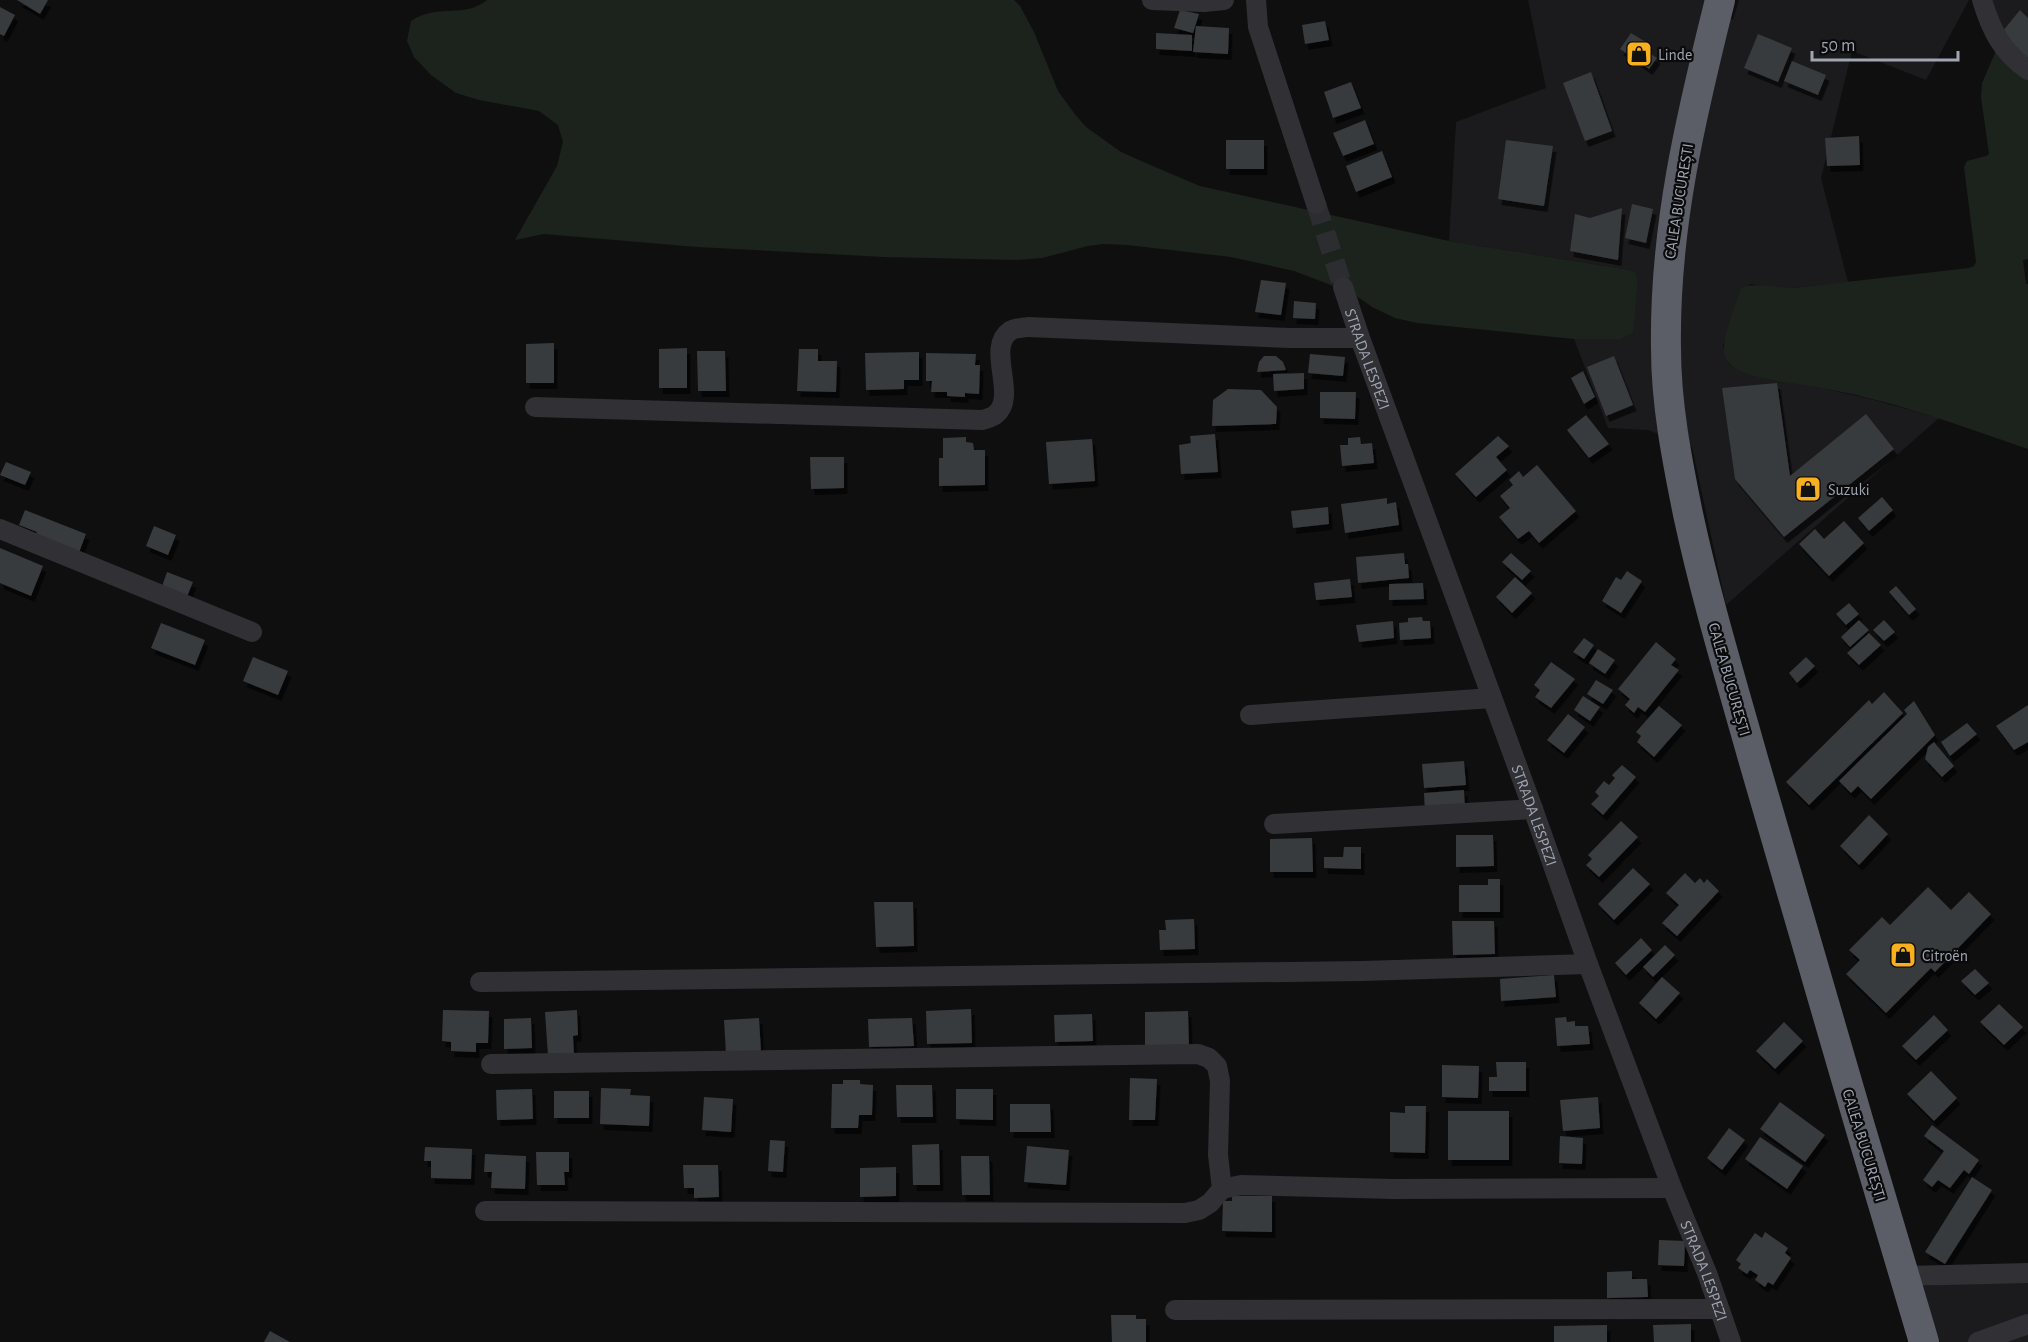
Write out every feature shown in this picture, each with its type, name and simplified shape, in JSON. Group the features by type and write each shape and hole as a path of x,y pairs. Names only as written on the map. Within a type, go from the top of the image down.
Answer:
{"highway":[{"name":"CALEA BUCUREȘTI","path":"1720,0 1701,76 1672,224 1666,286 1670,414 1682,484 1712,614 1840,1063 1924,1342"}],"street":[{"path":"1152,0 1204,2 1224,0"},
{"path":"1256,0 1258,27 1316,204"},
{"path":"1982,0 1988,19 2004,50 2028,70"},
{"name":"STRADA LESPEZI","path":"1343,287 1588,964 1731,1342"},
{"path":"536,406 982,420 996,415 1002,405 1004,392 1000,348 1004,337 1011,330 1028,327 1290,338 1360,338"},
{"path":"0,529 252,632"},
{"path":"1250,715 1492,698"},
{"path":"1275,824 1533,809"},
{"path":"480,982 1362,971 1588,964"},
{"path":"491,1064 1198,1054 1209,1058 1217,1066 1220,1081 1218,1155 1222,1189"},
{"path":"486,1211 1185,1213 1199,1210 1210,1203 1222,1189 1241,1185 1394,1189 1672,1188"},
{"path":"1905,1276 2028,1273"},
{"path":"1175,1310 1719,1309"},
{"path":"1978,1342 2028,1324"}],"shaded area":[{"path":"487,0 1014,0 1020,6 1034,32 1058,91 1086,127 1121,152 1200,186 1449,241 1630,270 1636,273 1638,280 1633,333 1621,339 1574,339 1417,323 1395,318 1372,307 1352,293 1294,271 1231,257 1127,245 1088,246 1042,258 1017,260 884,257 697,247 544,234 515,240 557,166 563,142 558,125 539,111 479,100 456,93 431,75 414,57 407,41 411,21 440,11 469,9"},
{"path":"1528,0 1705,0 1733,20 1739,0 1969,0 1926,80 1852,51 1821,178 1848,282 1793,288 1773,288 1751,284 1741,289 1723,346 1729,364 1739,370 1767,379 1823,388 1874,400 1939,418 1726,605 1692,447 1648,430 1608,428 1574,339 1621,339 1632,333 1638,280 1636,273 1630,270 1449,241 1456,122 1546,88"},
{"path":"1990,0 2028,0 2028,64 2002,37"},
{"path":"2002,37 2028,64 2028,259 2023,260 2026,284 2028,284 2028,449 1870,398 1753,376 1732,366 1726,359 1724,344 1741,288 1745,286 1793,288 1974,266 1976,262 1964,167 1967,161 1989,154 1981,97 1982,83"},
{"path":"2028,1280 2028,1342 1940,1342 1921,1286"}],"building":[{"path":"17,0 48,0 40,14"},
{"path":"0,7 15,15 4,36 0,34"},
{"path":"1180,10 1199,14 1193,33 1174,28"},
{"path":"2020,10 2028,18 2028,59 2002,32"},
{"path":"1325,21 1329,40 1305,44 1302,25"},
{"path":"1196,26 1229,28 1228,54 1193,52"},
{"path":"1156,33 1192,35 1192,51 1156,49"},
{"name":"Linde","path":"1631,33 1649,44 1645,50 1657,58 1649,69 1620,49"},
{"path":"1758,34 1792,48 1778,82 1744,68"},
{"path":"1792,61 1826,75 1818,95 1784,81"},
{"path":"1591,72 1612,131 1585,141 1563,83"},
{"path":"1351,82 1361,108 1333,118 1324,92"},
{"path":"1365,120 1374,144 1343,156 1333,133"},
{"path":"1859,136 1860,165 1827,166 1825,138"},
{"path":"1226,140 1264,140 1264,169 1226,169"},
{"path":"1506,140 1553,146 1544,206 1498,199"},
{"path":"1382,151 1392,177 1356,192 1346,166"},
{"path":"1632,204 1653,209 1646,243 1625,238"},
{"path":"1622,208 1618,260 1570,251 1575,214 1590,218"},
{"path":"1261,280 1286,283 1281,315 1255,312"},
{"path":"1294,301 1316,303 1315,319 1293,318"},
{"path":"554,343 554,383 526,383 526,344"},
{"path":"687,348 687,388 659,388 659,349"},
{"path":"799,349 818,349 818,361 837,361 836,392 797,391"},
{"path":"697,351 725,351 726,391 698,391"},
{"path":"919,352 919,380 904,380 904,389 866,390 865,353"},
{"path":"926,353 976,354 975,365 980,365 979,394 965,393 965,397 947,396 947,392 931,392 932,381 926,381"},
{"path":"1310,354 1345,357 1343,376 1308,373"},
{"path":"1264,356 1276,356 1283,362 1286,370 1257,372 1259,362"},
{"path":"1614,356 1633,405 1606,416 1587,367"},
{"path":"1583,371 1595,397 1584,404 1571,378"},
{"path":"1304,373 1304,389 1274,391 1273,374"},
{"path":"1777,383 1790,476 1866,414 1894,449 1784,537 1735,479 1722,388"},
{"path":"1228,389 1261,390 1277,407 1276,424 1212,426 1213,400"},
{"path":"1320,392 1356,392 1355,419 1320,418"},
{"path":"1586,415 1609,444 1589,458 1567,430"},
{"path":"1215,434 1218,472 1181,474 1179,445 1191,443 1190,436"},
{"path":"1498,436 1509,446 1496,457 1507,470 1476,497 1455,474"},
{"path":"966,437 966,442 973,443 974,450 985,450 985,485 939,486 939,458 943,458 943,438"},
{"path":"1360,437 1361,444 1372,443 1374,463 1342,466 1340,445 1348,445 1348,438"},
{"path":"1092,439 1095,481 1049,484 1046,442"},
{"path":"810,457 844,457 844,488 811,489"},
{"path":"6,462 31,472 25,485 0,475"},
{"path":"1537,465 1576,511 1539,543 1529,531 1518,539 1499,517 1510,508 1500,496 1513,485 1509,480 1519,471 1523,477"},
{"path":"1882,497 1893,510 1869,531 1858,518"},
{"path":"1387,498 1387,504 1396,502 1399,525 1345,533 1341,504"},
{"path":"1328,507 1329,524 1293,528 1291,511"},
{"path":"25,510 86,534 78,555 35,537 37,532 19,525"},
{"path":"1844,521 1864,543 1829,576 1799,544 1815,529 1824,539"},
{"path":"154,526 176,535 168,555 146,546"},
{"path":"0,548 43,566 31,596 0,583"},
{"path":"1404,553 1409,578 1358,583 1356,557"},
{"path":"1511,553 1531,571 1522,580 1502,562"},
{"path":"1627,571 1642,581 1621,613 1602,601 1616,577 1621,580"},
{"path":"167,572 193,582 186,599 161,589"},
{"path":"1515,577 1532,593 1512,613 1496,597"},
{"path":"1350,579 1352,597 1316,600 1314,583"},
{"path":"1423,583 1424,599 1389,600 1389,584"},
{"path":"1896,586 1916,609 1909,615 1889,592"},
{"path":"1849,603 1859,614 1846,625 1836,614"},
{"path":"1422,617 1423,621 1430,621 1431,638 1400,640 1399,623 1408,622 1408,618"},
{"path":"1859,620 1869,630 1850,647 1841,637"},
{"path":"1884,620 1895,632 1884,641 1873,630"},
{"path":"1393,621 1394,638 1359,642 1356,625"},
{"path":"161,623 205,640 195,665 151,648"},
{"path":"1869,633 1881,645 1859,665 1847,653"},
{"path":"1584,638 1594,645 1584,659 1573,652"},
{"path":"1656,642 1676,659 1671,665 1679,670 1645,712 1638,707 1634,713 1625,705 1630,699 1618,689"},
{"path":"1598,649 1615,660 1605,674 1589,663"},
{"path":"253,657 288,671 278,695 243,681"},
{"path":"1806,657 1815,666 1797,683 1789,673"},
{"path":"1551,662 1575,679 1551,708 1535,697 1540,690 1534,685"},
{"path":"1596,680 1613,690 1603,704 1587,694"},
{"path":"1884,692 1903,713 1809,805 1786,782 1869,700 1872,704"},
{"path":"1583,696 1600,707 1590,721 1574,710"},
{"path":"1914,701 1935,735 1871,799 1858,786 1851,793 1839,781 1907,714 1904,710"},
{"path":"2028,705 2028,742 2014,750 1996,726"},
{"path":"1659,706 1682,725 1654,757 1637,742 1641,736 1636,732"},
{"path":"1568,714 1585,727 1564,753 1547,740"},
{"path":"1967,723 1977,734 1950,756 1941,742"},
{"path":"1934,742 1954,766 1942,777 1925,759 1928,747"},
{"path":"1464,761 1466,785 1424,788 1422,764"},
{"path":"1622,765 1636,777 1603,815 1591,804 1599,796 1595,792 1604,781 1609,785 1615,778 1612,775"},
{"path":"1464,790 1465,810 1425,813 1424,793"},
{"path":"1869,815 1888,834 1859,865 1840,846"},
{"path":"1621,821 1638,837 1599,877 1586,865 1592,859 1588,855"},
{"path":"1456,835 1493,835 1494,866 1456,867"},
{"path":"1312,838 1313,872 1270,872 1270,839"},
{"path":"1344,847 1361,847 1361,869 1324,868 1324,857 1343,857"},
{"path":"1633,868 1650,884 1614,920 1598,904"},
{"path":"1685,873 1695,883 1700,878 1704,883 1707,879 1719,891 1677,936 1662,923 1679,905 1666,893"},
{"path":"1488,879 1500,879 1500,912 1459,912 1459,885 1488,885"},
{"name":"Citroën","path":"1928,887 1951,910 1969,892 1991,914 1935,972 1931,968 1886,1013 1846,974 1860,960 1849,950 1882,917 1890,925"},
{"path":"874,902 913,902 914,946 876,947"},
{"path":"1194,919 1195,949 1160,950 1159,930 1166,930 1165,920"},
{"path":"1452,921 1494,921 1495,954 1453,955"},
{"path":"1641,938 1652,950 1626,975 1615,963"},
{"path":"1665,945 1675,955 1653,977 1643,967"},
{"path":"1975,969 1989,983 1975,995 1961,981"},
{"path":"1554,975 1556,997 1501,1001 1500,979"},
{"path":"1662,977 1680,993 1656,1019 1639,1003"},
{"path":"1999,1004 2023,1027 2004,1045 1980,1022"},
{"path":"971,1009 972,1043 927,1044 926,1011"},
{"path":"443,1010 489,1011 488,1043 476,1043 476,1052 451,1051 451,1042 442,1041"},
{"path":"577,1010 578,1035 573,1036 574,1055 548,1056 545,1012"},
{"path":"1188,1011 1189,1046 1145,1047 1145,1012"},
{"path":"1092,1014 1093,1041 1055,1042 1054,1015"},
{"path":"1934,1015 1948,1030 1916,1060 1902,1046"},
{"path":"1566,1017 1567,1022 1575,1021 1575,1026 1588,1026 1590,1044 1557,1046 1555,1018"},
{"path":"531,1018 532,1048 504,1049 504,1019"},
{"path":"759,1018 761,1052 726,1054 724,1020"},
{"path":"912,1018 914,1046 869,1047 868,1019"},
{"path":"1784,1022 1803,1041 1775,1069 1756,1051"},
{"path":"1496,1062 1526,1062 1526,1091 1489,1091 1489,1077 1497,1077"},
{"path":"1442,1065 1479,1066 1478,1098 1442,1097"},
{"path":"1931,1071 1957,1098 1934,1121 1907,1094"},
{"path":"1130,1078 1157,1079 1155,1120 1129,1120"},
{"path":"843,1080 860,1080 860,1084 873,1085 872,1115 859,1115 858,1128 831,1128 832,1084 843,1084"},
{"path":"896,1085 932,1085 933,1117 897,1117"},
{"path":"601,1088 631,1089 630,1095 650,1096 649,1126 600,1124"},
{"path":"532,1089 533,1119 497,1120 496,1090"},
{"path":"956,1089 993,1089 993,1120 956,1119"},
{"path":"554,1091 589,1091 589,1118 554,1118"},
{"path":"704,1097 733,1099 731,1132 702,1130"},
{"path":"1598,1097 1600,1128 1563,1131 1560,1100"},
{"path":"1780,1102 1825,1135 1805,1162 1760,1129"},
{"path":"1010,1104 1050,1104 1051,1132 1010,1132"},
{"path":"1405,1106 1426,1106 1425,1153 1390,1152 1390,1112 1405,1113"},
{"path":"1448,1111 1509,1111 1509,1160 1448,1160"},
{"path":"1932,1125 1979,1160 1969,1174 1964,1170 1950,1188 1938,1180 1932,1187 1923,1180 1944,1151 1924,1136"},
{"path":"1729,1128 1745,1140 1722,1170 1707,1158"},
{"path":"1560,1136 1583,1138 1582,1164 1559,1163"},
{"path":"1760,1137 1803,1166 1787,1189 1745,1159"},
{"path":"770,1140 785,1141 783,1172 768,1171"},
{"path":"939,1144 940,1185 913,1185 912,1145"},
{"path":"1027,1146 1069,1150 1066,1185 1024,1182"},
{"path":"425,1147 472,1149 471,1179 431,1178 431,1161 424,1161"},
{"path":"536,1152 569,1152 569,1172 564,1172 565,1185 537,1185"},
{"path":"485,1154 526,1156 525,1189 491,1188 492,1172 484,1172"},
{"path":"961,1156 989,1156 990,1195 962,1195"},
{"path":"683,1165 718,1165 719,1197 694,1198 694,1188 684,1188"},
{"path":"896,1167 896,1196 860,1197 860,1168"},
{"path":"1972,1177 1992,1190 1945,1264 1925,1252"},
{"path":"1232,1196 1272,1196 1272,1232 1222,1231 1223,1201 1232,1201"},
{"path":"1765,1232 1788,1248 1785,1253 1791,1258 1773,1285 1768,1282 1765,1287 1755,1280 1758,1275 1750,1270 1747,1274 1738,1268 1741,1264 1736,1260 1755,1233 1762,1238"},
{"path":"1659,1240 1685,1241 1684,1266 1658,1265"},
{"path":"1632,1271 1632,1279 1647,1279 1648,1297 1607,1298 1607,1272"},
{"path":"1111,1315 1136,1315 1136,1319 1146,1319 1146,1342 1112,1342"},
{"path":"1691,1324 1691,1342 1654,1342 1653,1325"},
{"path":"1607,1325 1607,1342 1554,1342 1554,1326"},
{"path":"270,1331 290,1342 264,1342"}],"tunnel":[{"path":"1316,204 1343,287"}],"place":[{"name":"Linde","path":"1639,54"},
{"name":"Suzuki","path":"1808,489"},
{"name":"Citroën","path":"1903,955"}]}
